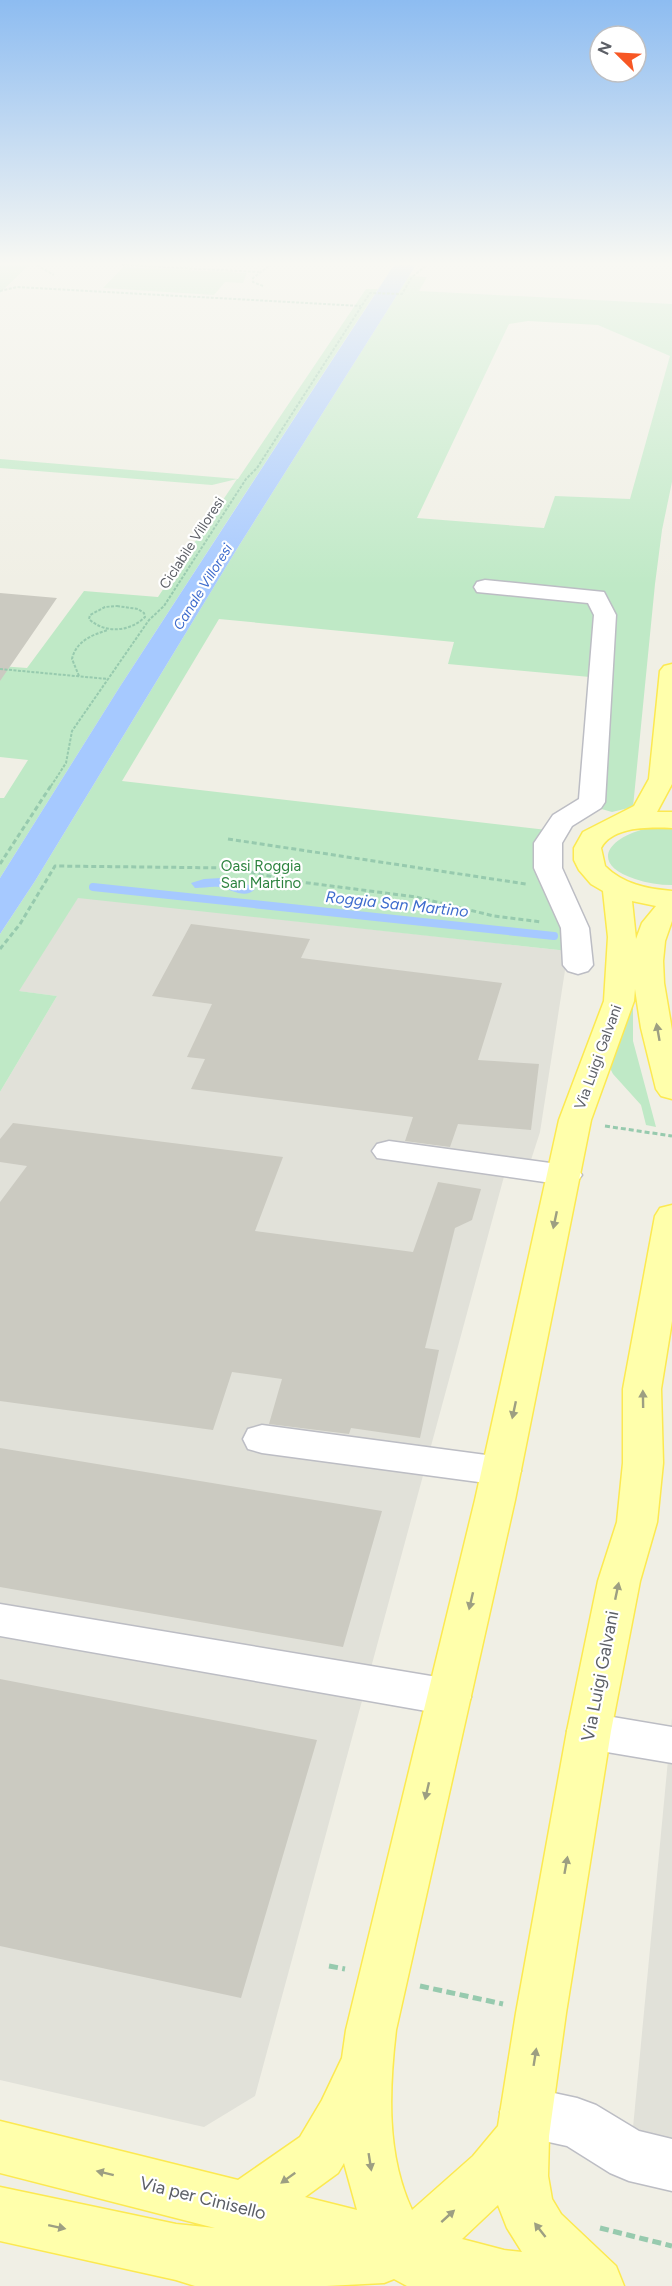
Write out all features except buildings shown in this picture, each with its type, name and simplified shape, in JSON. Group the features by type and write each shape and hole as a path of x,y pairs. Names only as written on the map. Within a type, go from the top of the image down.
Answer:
{"main road":[{"path":"672,672 667,784 644,811 608,829 593,840 587,853 588,860 597,874 616,886 640,894 672,899"},
{"path":"619,825 647,820 672,820"},
{"path":"616,886 648,970 660,1042 672,1089"},
{"path":"636,938 672,906"},
{"name":"Via Luigi Galvani","path":"525,2124 492,2175 404,2254 372,2175 365,2132 366,2062 371,2030 501,1471 575,1120 619,1001 636,938"},
{"name":"Via Luigi Galvani","path":"596,2286 542,2233 526,2209 521,2176 525,2124 589,1731 619,1581 637,1522 643,1463 642,1389 672,1216"},
{"name":"Via Luigi Galvani","path":"243,2208 268,2193 319,2155 341,2118 366,2062"},
{"name":"Via per Cinisello","path":"0,2147 354,2236 404,2254 463,2286"},
{"name":"Via per Cinisello","path":"0,2214 176,2252 278,2286"},
{"name":"Via per Cinisello","path":"176,2252 280,2261 404,2254 454,2263 504,2278 591,2286"}],"lane":[{"path":"485,588 596,597 604,615 591,802 562,821 548,843 549,868 575,928 578,964"},
{"path":"389,1151 564,1175"},
{"path":"262,1439 501,1471"},
{"path":"0,1620 449,1697"},
{"path":"589,1731 672,1745"},
{"path":"525,2124 577,2123 629,2155 672,2165"}],"path":[{"name":"Ciclabile Villoresi","path":"0,864 66,763 72,731 149,620 164,606 246,479 258,468 319,372"},
{"path":"79,676 72,664 71,656 75,648 91,636 142,622 146,617 144,612 117,606 105,607 90,615 88,619 92,624 111,629"},
{"path":"0,669 109,679"},
{"path":"228,838 559,889"},
{"path":"0,949 20,924 55,866 232,867 293,881 406,895 503,918 575,928"},
{"path":"575,1120 672,1136"}],"shaded area":[{"path":"78,897 568,951 540,1132 531,1160 509,1158 255,2096 204,2127 0,2080 0,1092 57,996 18,991"},
{"path":"672,1718 672,2146 632,2138"}],"green space":[{"path":"310,372 324,372 119,688 0,878 0,798 4,798 28,760 0,757 0,666 27,668 84,591 158,597 237,479 212,485 0,468 0,459 238,479"},
{"name":"Oasi Roggia San Martino","path":"349,372 486,372 417,518 544,528 555,496 630,499 666,372 672,372 672,482 662,530 655,584 633,807 612,812 591,806 590,677 448,664 454,642 219,619 122,781 547,830 554,895 568,951 78,898 19,991 57,996 0,1092 0,934 35,881 240,544"},
{"path":"644,829 672,829 672,885 653,884 635,879 621,873 612,866 608,859 613,845 631,833"},
{"path":"633,993 633,1041 656,1127 646,1125 641,1105 613,1074 608,1064"}],"water":[{"name":"Canale Villoresi","path":"325,372 349,372 240,544 35,881 0,934 0,878 119,688"},
{"path":"221,878 245,883 255,889 243,894 219,887 195,888 191,883 204,879"}],"waterway":[{"name":"Roggia San Martino","path":"93,887 554,936"}]}
